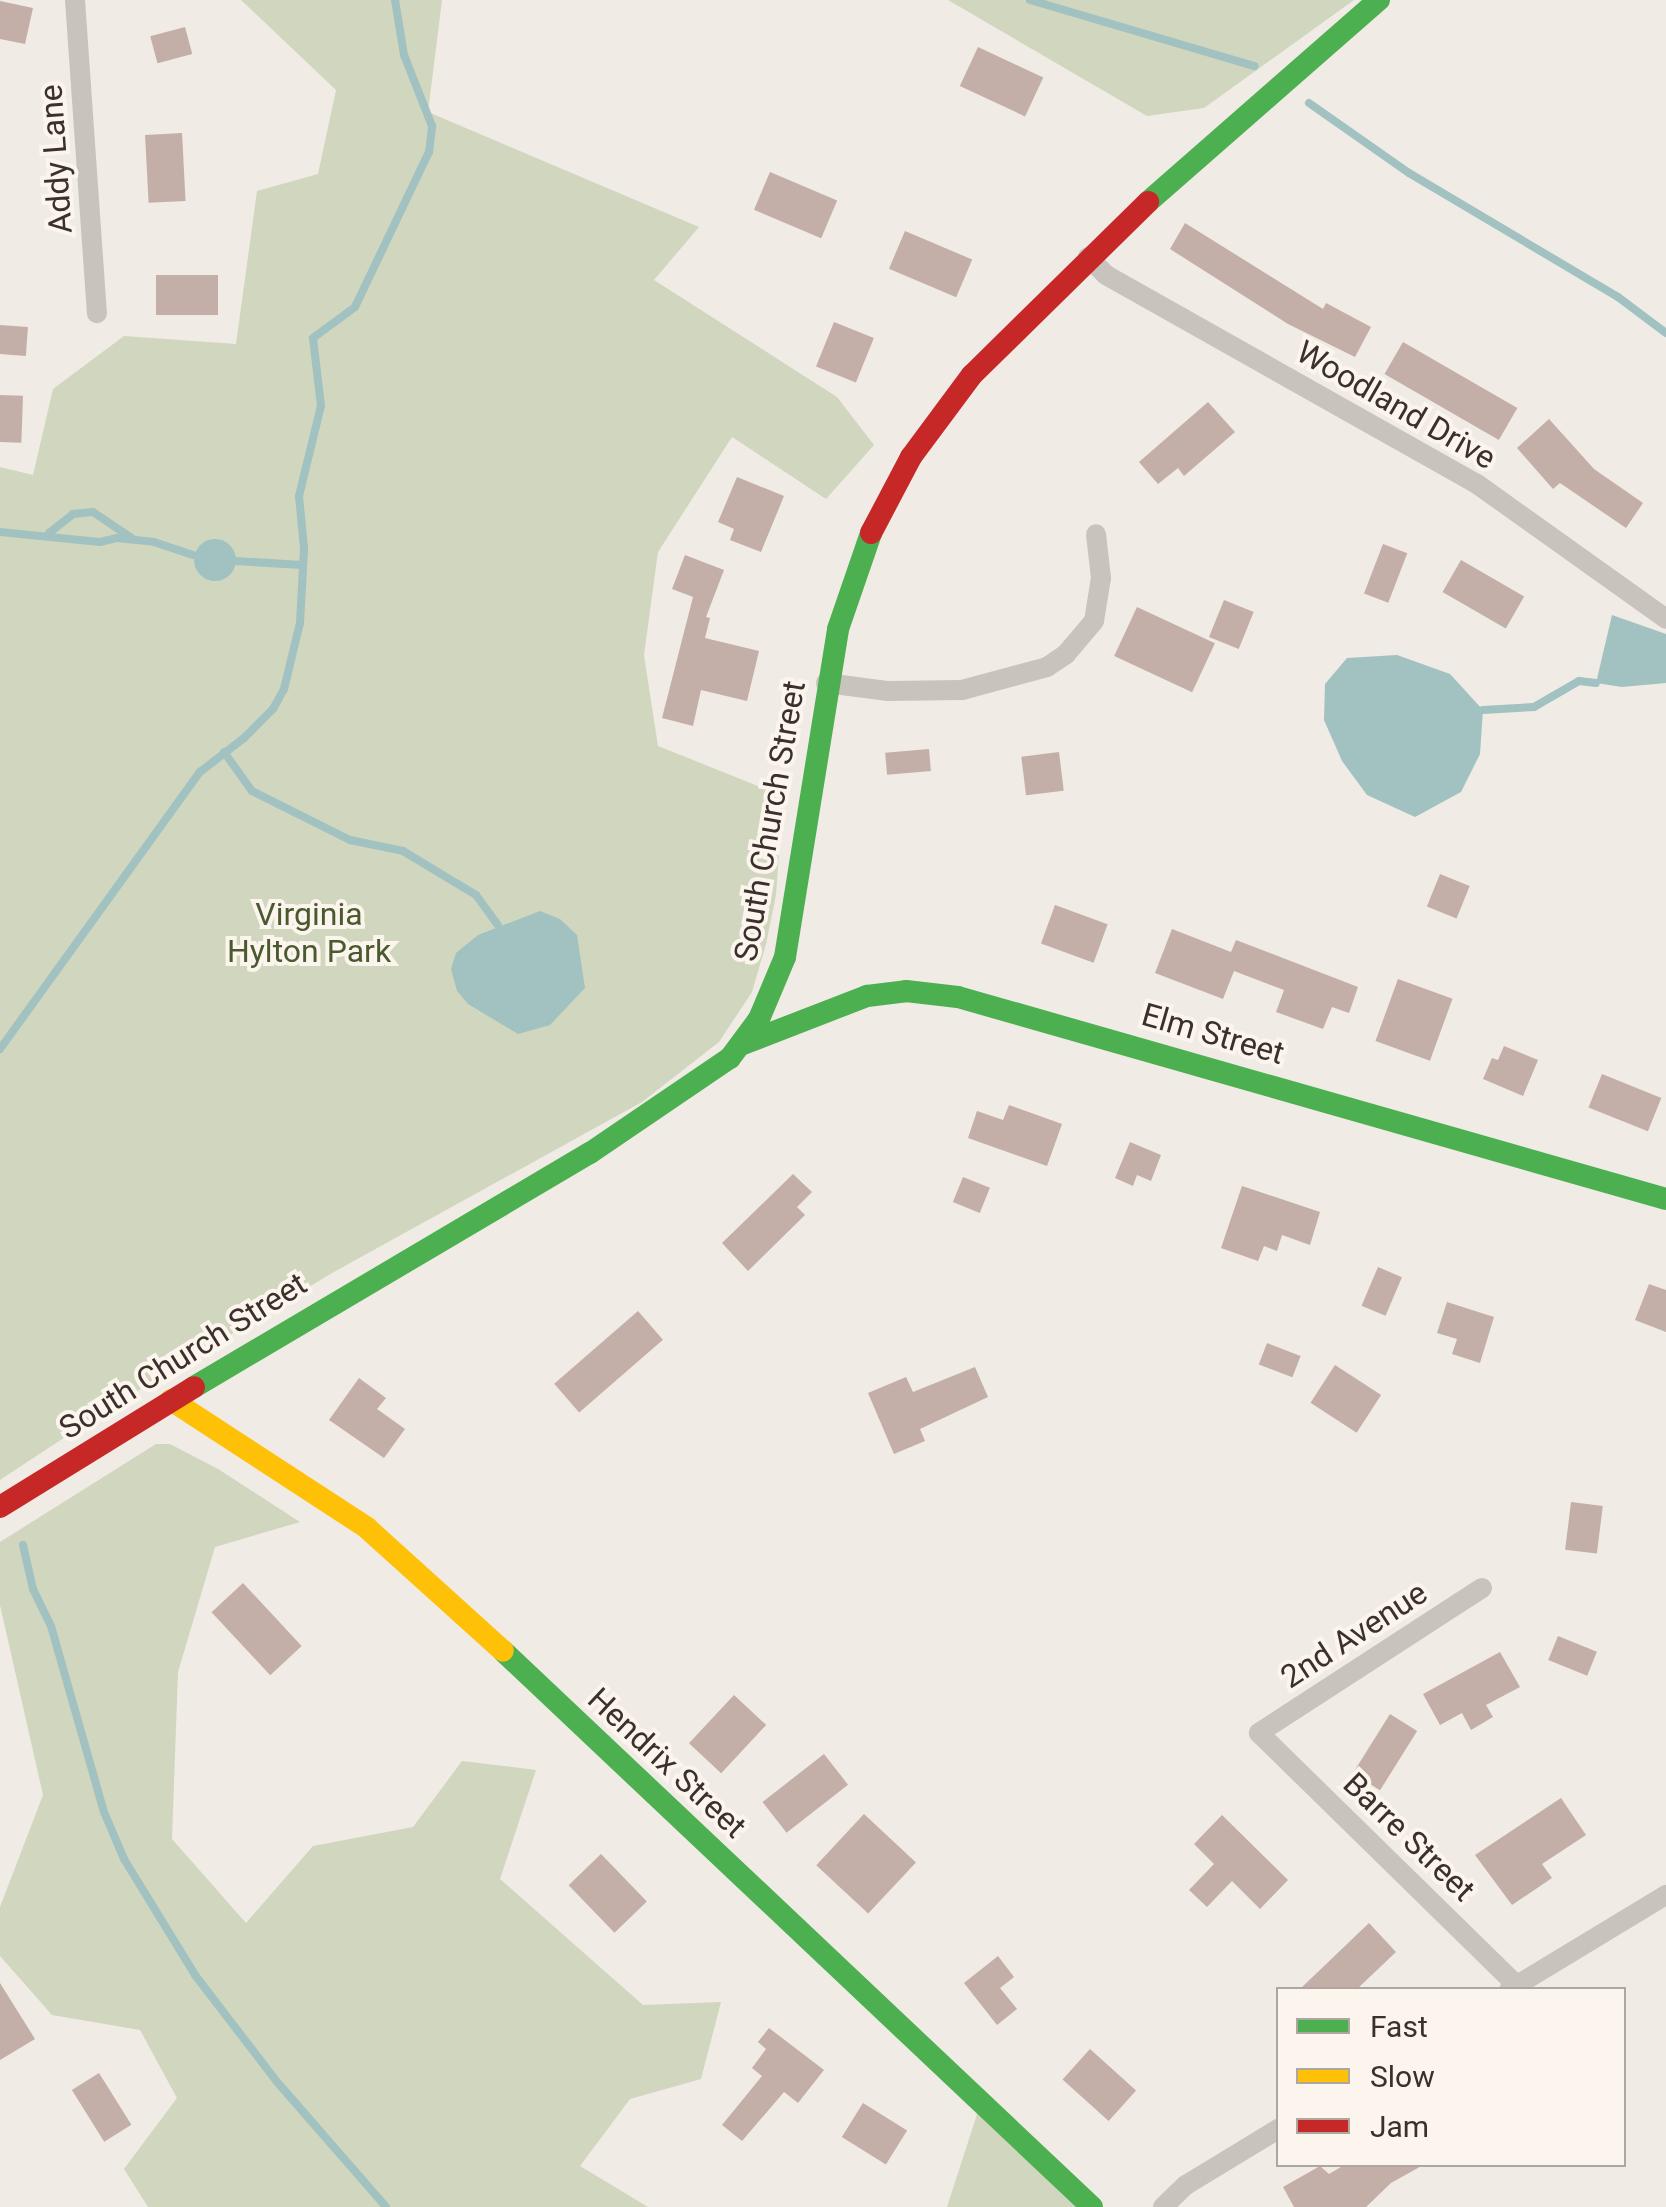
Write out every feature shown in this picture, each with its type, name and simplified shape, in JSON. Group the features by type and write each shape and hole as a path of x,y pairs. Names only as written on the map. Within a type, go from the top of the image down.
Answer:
{"street":[{"name":"Addy Lane","path":"75,0 97,313"},
{"name":"South Church Street","path":"0,1507 171,1400 639,1122 715,1072 743,1044 767,1003 784,958 826,682 850,586 887,499 911,458 972,374 1088,256 1214,140 1380,0"},
{"name":"Woodland Drive","path":"1088,256 1106,275 1478,484 1666,619"},
{"path":"826,682 888,691 962,690 1048,666 1066,654 1094,621 1101,578 1096,534"},
{"name":"Elm Street","path":"743,1044 867,996 906,991 958,997 1666,1199"},
{"name":"Hendrix Street","path":"171,1400 367,1528 402,1556 1092,2207"},
{"name":"2nd Avenue","path":"1259,1733 1482,1588"},
{"name":"Barre Street","path":"1259,1733 1512,1987"},
{"path":"1512,1987 1666,1895"},
{"path":"1162,2207 1186,2185 1276,2130"}],"green space":[{"name":"Virginia Hylton Park","path":"241,0 442,0 428,112 699,227 654,280 837,397 874,445 826,499 732,437 658,552 644,655 658,746 783,796 776,895 766,944 752,992 719,1042 642,1102 332,1273 106,1410 0,1480 0,467 33,475 53,389 124,336 236,344 257,191 318,174 336,90"},
{"path":"948,0 1354,0 1204,108 1147,116"},
{"path":"156,1444 170,1444 218,1469 300,1522 215,1547 178,1672 172,1839 246,1923 313,1846 413,1827 462,1761 536,1770 500,1879 643,2005 721,2002 701,2079 630,2099 580,2166 648,2207 148,2207 124,2169 177,2098 140,2030 52,2015 0,1956 0,1907 43,1795 0,1605 0,1542"},
{"path":"981,2102 1092,2207 947,2207"}],"water":[{"path":"215,539 230,545 236,560 230,575 215,581 200,575 194,560 200,545"},
{"path":"1612,615 1666,634 1666,683 1622,687 1596,683"},
{"path":"1397,655 1450,674 1483,710 1480,754 1461,792 1415,817 1367,795 1342,761 1324,720 1325,684 1347,658"},
{"path":"540,911 560,919 577,935 585,988 550,1025 518,1034 468,1004 457,991 451,969 456,953 478,935"}],"building":[{"path":"0,1 33,8 25,44 0,39"},
{"path":"185,27 192,54 157,63 150,36"},
{"path":"978,47 1043,77 1025,116 960,86"},
{"path":"182,133 186,201 149,203 145,135"},
{"path":"770,172 837,201 821,238 754,210"},
{"path":"1185,223 1323,309 1326,303 1371,327 1355,357 1288,324 1170,249"},
{"path":"905,231 972,260 956,297 889,269"},
{"path":"156,275 218,275 218,315 156,315"},
{"path":"834,322 874,338 856,383 816,367"},
{"path":"0,325 28,327 26,356 0,354"},
{"path":"1403,342 1517,408 1499,440 1384,374"},
{"path":"0,395 23,396 21,443 0,442"},
{"path":"1208,402 1235,432 1184,476 1178,468 1158,484 1139,462"},
{"path":"1549,419 1594,469 1643,503 1626,528 1560,483 1553,489 1517,448"},
{"path":"737,477 784,496 761,552 730,540 734,529 718,522"},
{"path":"1383,544 1407,553 1388,603 1364,593"},
{"path":"685,555 724,570 706,617 710,618 705,638 759,651 747,701 701,690 693,726 662,718 693,597 672,589"},
{"path":"1461,560 1524,596 1506,629 1442,592"},
{"path":"1224,600 1254,612 1239,649 1209,637"},
{"path":"1137,607 1215,643 1192,692 1114,656"},
{"path":"929,749 931,771 887,775 885,753"},
{"path":"1059,752 1064,791 1026,795 1021,757"},
{"path":"1440,874 1470,886 1457,918 1427,906"},
{"path":"1055,905 1108,924 1094,963 1041,944"},
{"path":"1172,929 1231,952 1236,940 1358,987 1349,1013 1332,1007 1323,1029 1276,1012 1284,990 1234,971 1223,999 1155,973"},
{"path":"1398,979 1453,999 1430,1061 1375,1041"},
{"path":"1504,1046 1538,1060 1523,1096 1483,1079 1492,1058 1498,1060"},
{"path":"1602,1074 1661,1098 1648,1131 1589,1107"},
{"path":"1009,1105 1062,1124 1047,1166 968,1138 977,1111 1003,1120"},
{"path":"1130,1142 1161,1155 1151,1181 1137,1175 1133,1186 1115,1178"},
{"path":"793,1174 812,1192 797,1207 805,1215 748,1271 722,1243"},
{"path":"963,1177 990,1188 980,1213 953,1202"},
{"path":"1242,1186 1320,1212 1310,1245 1282,1235 1277,1251 1264,1246 1258,1261 1221,1248"},
{"path":"1378,1267 1402,1277 1386,1316 1362,1306"},
{"path":"1649,1284 1666,1290 1666,1332 1635,1320"},
{"path":"1447,1302 1494,1317 1480,1363 1452,1354 1457,1339 1437,1333"},
{"path":"638,1311 663,1340 579,1413 554,1384"},
{"path":"1267,1343 1301,1356 1292,1377 1259,1364"},
{"path":"1335,1365 1381,1395 1357,1433 1310,1403"},
{"path":"975,1367 988,1397 920,1429 925,1441 894,1454 868,1393 906,1377 913,1392"},
{"path":"359,1378 386,1398 377,1409 405,1429 384,1458 329,1420"},
{"path":"1571,1502 1603,1506 1597,1554 1565,1550"},
{"path":"243,1583 302,1646 270,1675 212,1612"},
{"path":"1558,1636 1597,1652 1587,1676 1548,1660"},
{"path":"1500,1652 1520,1687 1486,1705 1493,1717 1471,1730 1462,1713 1440,1725 1423,1694"},
{"path":"734,1695 766,1725 721,1773 689,1743"},
{"path":"1390,1714 1417,1731 1380,1790 1353,1773"},
{"path":"824,1754 848,1785 787,1833 763,1802"},
{"path":"1561,1798 1586,1835 1542,1864 1552,1878 1512,1905 1475,1855"},
{"path":"864,1814 916,1862 868,1914 816,1865"},
{"path":"1222,1815 1288,1880 1260,1909 1232,1881 1207,1907 1189,1890 1214,1864 1194,1844"},
{"path":"601,1854 647,1901 614,1933 569,1885"},
{"path":"1369,1923 1396,1952 1359,1987 1302,1987"},
{"path":"998,1956 1014,1977 1000,1988 1017,2009 997,2025 964,1983"},
{"path":"0,1983 35,2039 0,2060"},
{"path":"769,2028 824,2070 798,2103 784,2092 742,2141 722,2125 762,2076 752,2068 766,2049 758,2042"},
{"path":"1090,2049 1136,2090 1109,2121 1063,2079"},
{"path":"99,2073 131,2125 104,2142 72,2090"},
{"path":"863,2103 907,2131 886,2164 842,2137"},
{"path":"1318,2167 1329,2174 1341,2167 1420,2167 1391,2183 1366,2207 1294,2207 1283,2187"}],"waterway":[{"path":"0,1049 200,772 244,738 273,709 284,689 300,623 304,548 299,496 321,406 313,338 355,307 429,152 432,126 404,55 395,0"},
{"path":"1030,0 1254,66"},
{"path":"1309,103 1409,173 1618,297 1666,333"},
{"path":"49,533 73,514 93,512 133,539"},
{"path":"0,532 100,542 117,538 154,542 193,555"},
{"path":"235,561 302,565"},
{"path":"1483,710 1534,707 1579,681 1596,683"},
{"path":"224,752 252,791 350,840 403,851 476,895 498,925"},
{"path":"23,1545 33,1589 51,1626 104,1812 124,1859 195,1975 278,2083 386,2207"}],"traffic: fast":[{"path":"1148,202 1379,0"},
{"path":"194,1387 590,1153 730,1058 759,1019 785,957 838,629 871,533"},
{"path":"743,1044 867,996 906,991 958,997 1666,1199"},
{"path":"503,1651 1092,2207"}],"traffic: slow":[{"path":"171,1400 367,1528 503,1651"}],"traffic: jam":[{"path":"871,533 911,457 972,375 1148,202"},
{"path":"0,1507 194,1387"}]}
